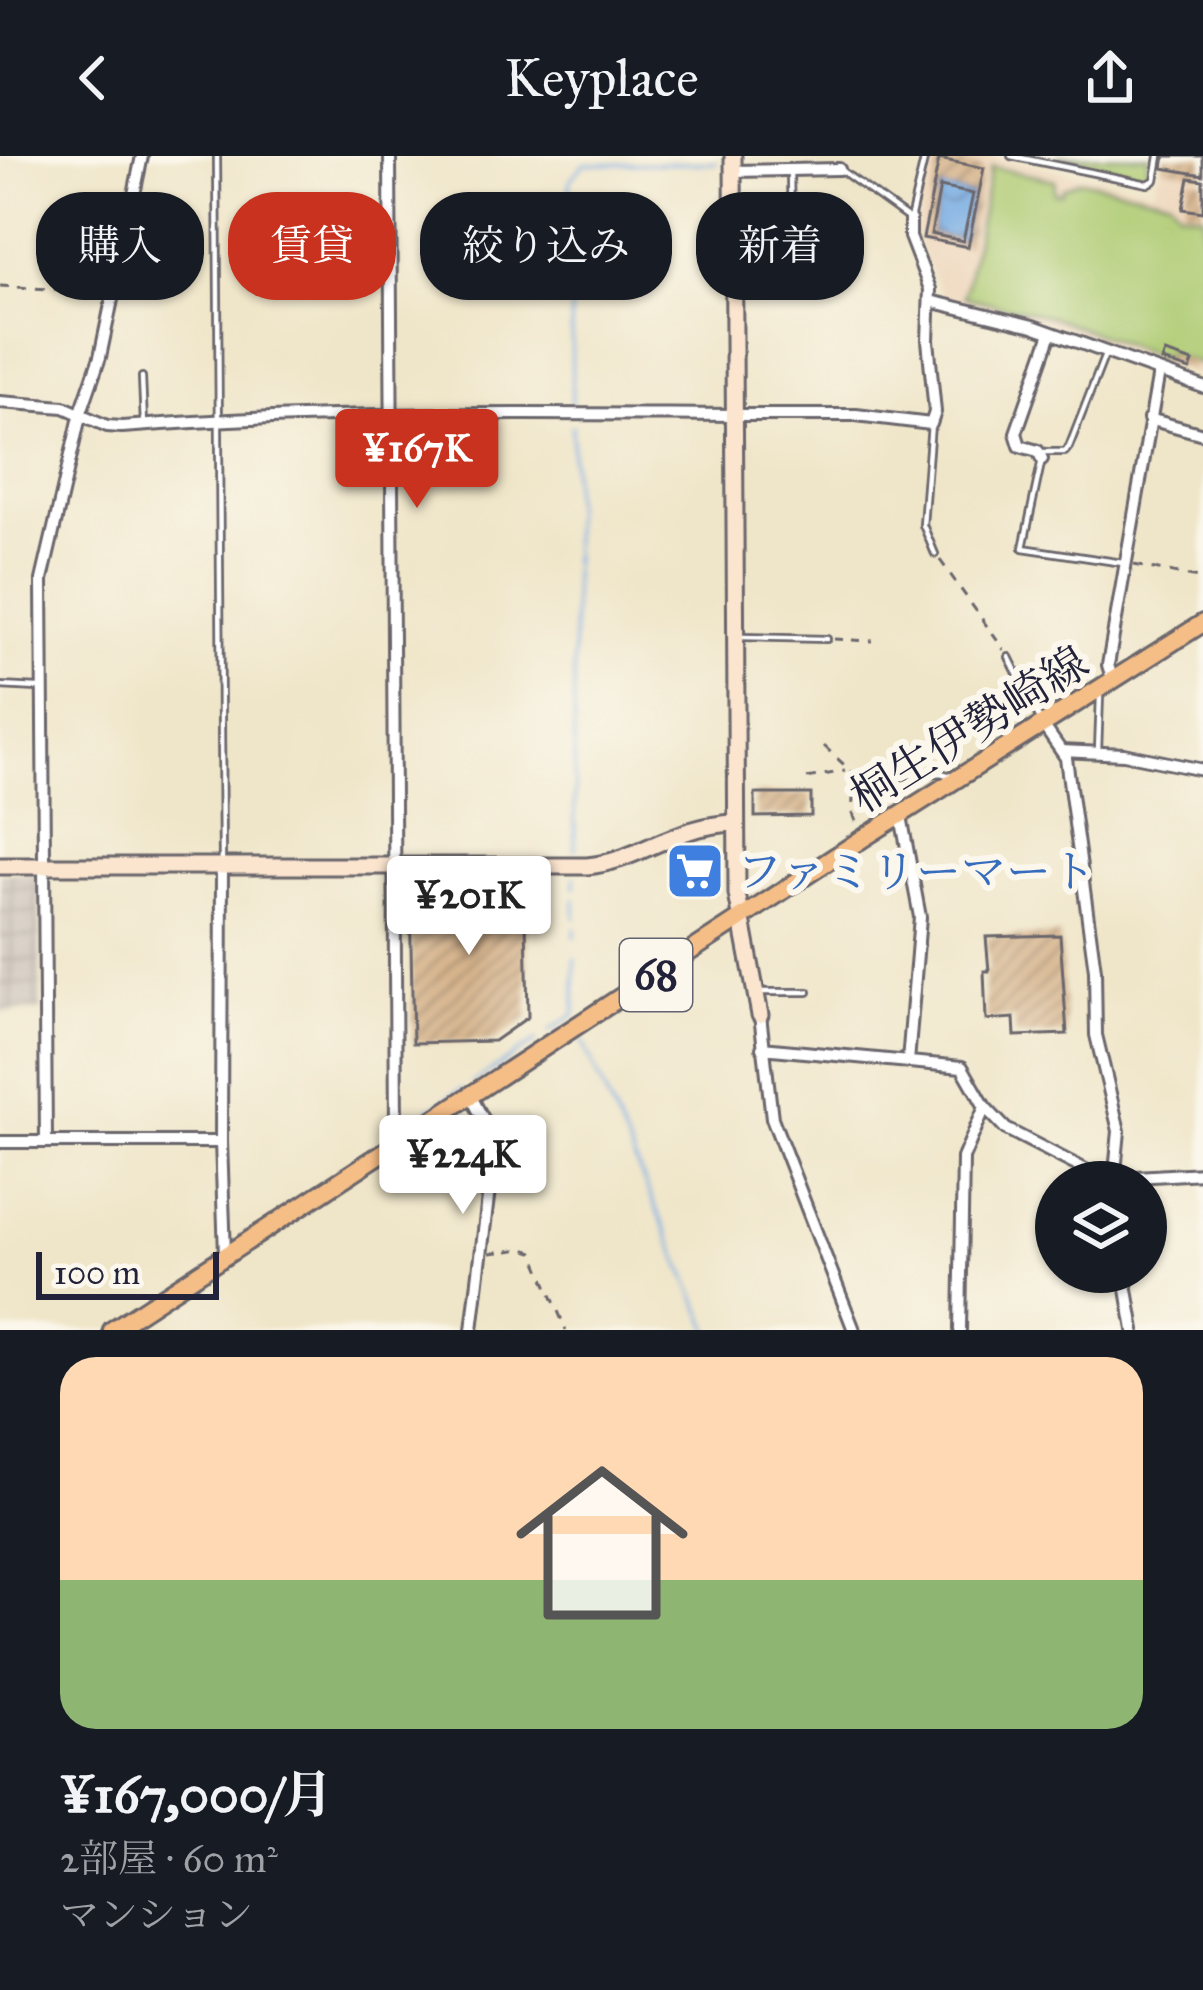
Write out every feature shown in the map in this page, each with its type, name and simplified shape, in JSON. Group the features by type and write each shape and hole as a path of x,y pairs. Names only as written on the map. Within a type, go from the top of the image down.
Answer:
{"main road":[{"name":"桐生伊勢崎線","path":"112,1330 865,837 1203,623"}],"street":[{"path":"134,192 142,156"},
{"path":"390,156 396,1128 402,1143"},
{"path":"839,169 734,164 736,823 739,919 778,1134 854,1330"},
{"path":"0,402 81,412 107,426 220,418 856,415 931,424 935,412 928,340 930,301 926,273 910,237 910,220"},
{"path":"46,1142 42,580 111,300"},
{"path":"930,301 1051,333 1203,387"},
{"path":"1041,456 1020,446 1016,433 1051,333"},
{"path":"1105,686 1159,372"},
{"path":"1149,418 1203,434"},
{"path":"1043,725 1066,758 1095,970 1096,1035 1119,1131 1118,1161"},
{"path":"1061,751 1098,751 1203,770"},
{"path":"901,816 920,916 908,1062"},
{"path":"0,866 602,864 686,829 736,823"},
{"path":"222,866 221,1142 226,1254"},
{"path":"762,1048 962,1067 985,1107 1006,1130 1070,1161"},
{"path":"471,1097 493,1132 494,1158 472,1330"},
{"path":"960,1330 963,1158 985,1107"},
{"path":"0,1142 221,1142"},
{"path":"1167,1175 1203,1173"},
{"path":"1128,1293 1134,1330"}],"lane":[{"path":"217,156 222,866"},
{"path":"839,169 910,220 925,156"},
{"path":"1011,156 1148,184 1154,180 1159,156"},
{"path":"790,170 790,192"},
{"path":"1106,352 1070,447 1041,456 1023,548 1123,563"},
{"path":"142,377 144,425"},
{"path":"931,424 923,525 935,554"},
{"path":"735,637 826,639"},
{"path":"1009,657 1043,725"},
{"path":"0,686 44,688"},
{"path":"1098,751 1105,686"},
{"path":"901,776 941,773 956,780"},
{"path":"755,993 808,992"}],"path":[{"path":"0,286 36,288"},
{"path":"935,554 1009,657"},
{"path":"1123,563 1203,579"},
{"path":"826,639 873,641"},
{"path":"824,746 855,775 901,776"},
{"path":"807,778 847,770"},
{"path":"855,775 852,811 865,837"},
{"path":"423,1129 433,1138 494,1158"},
{"path":"482,1254 530,1249 566,1330"}],"shaded area":[{"path":"930,156 988,156 1154,190 1163,156 1203,156 1203,377 1038,321 942,297 916,237"},
{"path":"0,873 34,874 39,879 41,1010 0,1012"}],"green space":[{"path":"1057,156 1149,156 1146,175"},
{"path":"991,167 1055,180 1054,193 1080,180 1170,199 1180,211 1203,215 1203,365 1166,353 1163,359 1052,317 964,297"}],"water":[{"path":"940,187 973,194 963,241 931,234"}],"building":[{"path":"1165,156 1203,156 1203,175 1163,168"},
{"path":"939,159 984,168 968,247 923,238","holes":["940,187 973,194 963,241 931,234"]},
{"path":"1189,178 1203,180 1203,212 1183,209"},
{"path":"1165,353 1193,362 1190,370 1162,361"},
{"path":"755,794 811,794 811,816 755,817"},
{"path":"705,852 718,871 694,887 682,888 673,873"},
{"path":"525,874 528,1017 494,1041 413,1043 410,897 419,897 419,877"},
{"path":"1060,935 1067,1034 1015,1036 1014,1018 986,1020 986,937"}],"waterway":[{"path":"572,406 570,180 584,164 717,163"},
{"path":"572,426 575,850"},
{"path":"575,877 575,888"},
{"path":"575,899 575,918"},
{"path":"575,929 575,937"},
{"path":"550,1031 575,1014 575,959"},
{"path":"473,1083 536,1041"},
{"path":"582,1041 710,1330"},
{"path":"407,1124 462,1089"}],"place":[{"name":"ファミリーマート","path":"695,871"}]}
